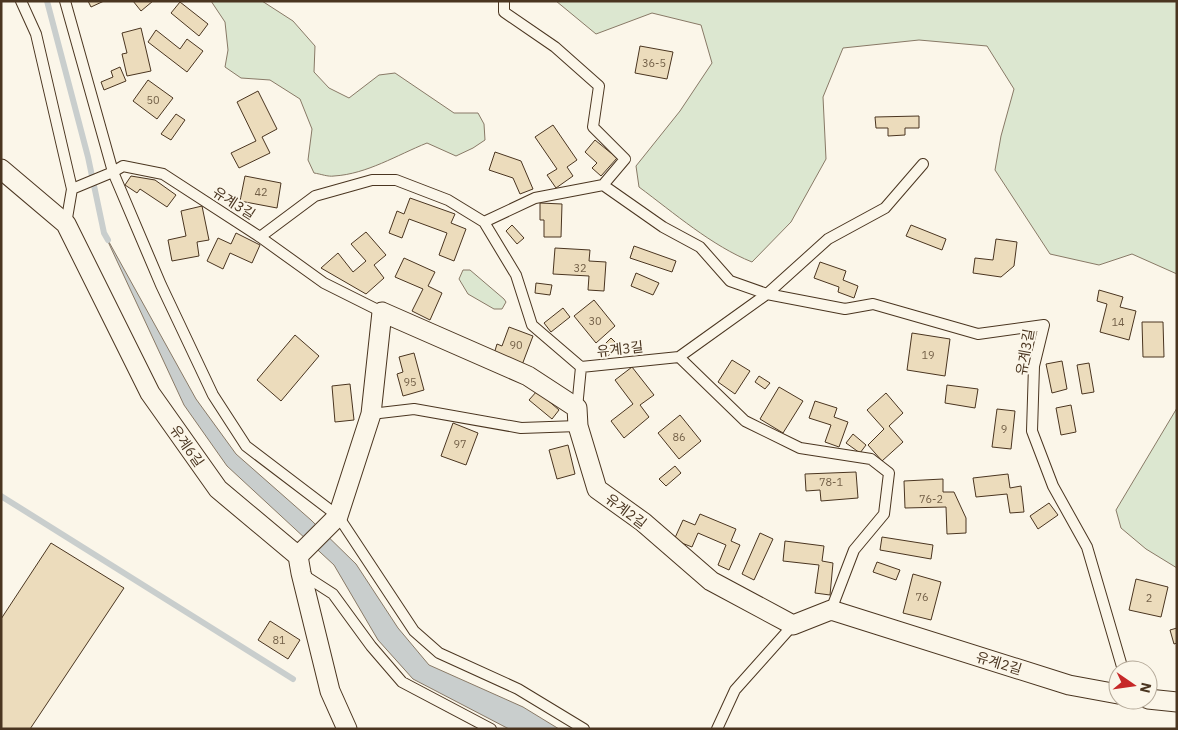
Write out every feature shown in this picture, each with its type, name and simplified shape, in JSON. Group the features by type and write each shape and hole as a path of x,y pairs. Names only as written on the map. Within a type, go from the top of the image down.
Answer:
{"street":[{"name":"유계6길","path":"1,169 66,224 150,393 218,489 299,564"},
{"path":"347,729 330,690 299,564 338,516 370,414 382,312 528,376 578,417"},
{"name":"유계2길","path":"578,417 598,489 643,522 711,581 793,624"},
{"path":"793,624 831,610"},
{"name":"유계2길","path":"831,610 1069,685 1108,692"},
{"path":"1158,700 1177,702"}],"lane":[{"path":"21,1 36,34 72,189 66,224"},
{"path":"65,1 113,172 161,285 213,395 246,446 338,516 414,631 440,653 518,689 584,729"},
{"path":"484,222 535,198 603,186 624,160 593,127 599,86 555,47 504,12 504,1"},
{"path":"603,186 663,227 700,247 730,281 767,294 828,239 885,208 923,164"},
{"name":"유계3길","path":"72,189 123,166 163,174 260,237 315,196 372,180 396,180 448,200 484,222 516,275 532,325 581,368 679,357 767,294 845,309 873,304 978,334 1044,325 1034,366 1032,431 1053,486 1087,547 1119,660"},
{"path":"260,237 324,283 382,312"},
{"path":"679,357 745,421 800,448 871,459 889,473 884,514 854,550 831,610"},
{"path":"370,414 414,409 521,428 578,417 581,368"},
{"path":"299,564 333,594 370,646 402,682 491,729"},
{"path":"716,729 735,690 793,624"}],"green space":[{"path":"211,1 262,1 293,21 315,46 314,72 329,88 349,98 379,75 395,73 454,113 478,113 484,124 485,140 456,156 427,143 358,172 332,176 314,173 308,160 312,129 300,99 270,80 241,78 225,67 228,50 225,22"},
{"path":"556,1 1177,1 1177,274 1132,254 1099,265 1050,254 995,170 1001,136 1014,89 987,46 919,40 843,48 823,97 826,159 791,222 752,262 708,238 639,187 636,166 680,111 712,63 701,25 652,13 596,34"},
{"path":"463,270 470,270 504,299 506,302 502,309 494,309 468,294 459,279"},
{"path":"1177,408 1177,568 1146,549 1121,528 1116,510"}],"shaded area":[{"path":"104,233 196,399 236,454 311,520 356,564 398,628 429,665 523,707 559,729 509,729 413,679 378,640 334,565 227,466 184,405"}],"building":[{"path":"88,1 104,1 91,7"},
{"path":"133,1 153,1 141,11"},
{"path":"180,2 208,24 199,36 171,13"},
{"path":"141,28 151,71 127,76 122,54 127,53 122,33"},
{"path":"156,30 180,49 187,39 203,51 187,72 148,42"},
{"path":"640,46 673,52 667,79 635,73"},
{"path":"120,67 126,81 104,90 101,82 113,77 111,71"},
{"path":"148,80 173,98 157,119 133,101"},
{"path":"258,91 277,129 262,137 270,153 239,168 231,153 256,141 237,102"},
{"path":"176,114 185,120 171,140 161,134"},
{"path":"919,116 919,128 905,128 905,135 888,136 888,128 876,128 875,117"},
{"path":"553,125 577,160 567,167 573,176 556,188 547,175 557,169 535,137"},
{"path":"595,140 617,158 601,176 592,168 597,163 585,152"},
{"path":"495,152 521,161 533,189 520,194 513,178 489,170"},
{"path":"131,176 155,180 176,195 167,207 140,189 137,193 125,185"},
{"path":"245,176 281,183 277,208 240,201"},
{"path":"410,198 455,214 451,223 466,229 454,261 439,255 447,233 409,219 402,238 389,233 397,211 404,214"},
{"path":"540,203 562,204 561,237 544,237 544,220 540,220"},
{"path":"202,206 209,240 197,242 199,256 172,261 168,240 186,236 181,211"},
{"path":"512,225 524,238 517,244 506,231"},
{"path":"911,225 946,239 942,250 906,236"},
{"path":"366,232 386,255 374,265 384,278 366,294 321,268 338,253 353,272 366,261 351,244"},
{"path":"236,233 260,245 252,263 230,253 223,269 207,261 218,238 231,244"},
{"path":"996,239 1017,242 1014,266 1001,277 973,273 975,258 993,260"},
{"path":"634,246 676,261 672,272 630,258"},
{"path":"555,248 590,250 589,261 606,262 604,291 588,290 589,276 553,274"},
{"path":"404,258 435,272 428,286 442,293 430,320 412,311 423,289 395,277"},
{"path":"820,262 846,271 843,280 858,286 854,298 838,292 839,287 814,278"},
{"path":"636,273 659,283 653,295 631,286"},
{"path":"536,283 552,285 550,295 535,293"},
{"path":"1099,290 1123,297 1120,307 1136,311 1129,340 1100,332 1107,304 1097,301"},
{"path":"594,300 615,326 596,343 574,316"},
{"path":"563,308 570,317 551,332 544,323"},
{"path":"1142,322 1163,322 1164,357 1143,357"},
{"path":"509,327 533,336 522,365 494,354 497,344 502,346"},
{"path":"912,333 950,339 945,376 907,370"},
{"path":"295,335 319,356 281,401 257,380"},
{"path":"611,338 619,346 608,356 601,348"},
{"path":"414,353 424,390 403,396 397,374 403,372 399,357"},
{"path":"732,360 750,371 735,394 718,382"},
{"path":"1062,361 1067,389 1052,393 1046,364"},
{"path":"1089,363 1094,392 1082,394 1077,365"},
{"path":"632,367 654,395 640,405 649,417 624,438 611,421 633,404 615,380"},
{"path":"759,376 770,383 765,389 755,382"},
{"path":"350,384 354,420 335,422 332,386"},
{"path":"947,385 978,389 975,408 945,403"},
{"path":"779,387 803,401 783,433 760,419"},
{"path":"537,391 559,410 552,419 529,400"},
{"path":"886,393 903,413 889,426 903,442 882,461 868,445 884,429 867,410"},
{"path":"815,401 837,408 834,417 848,422 839,447 825,442 831,425 809,418"},
{"path":"1071,405 1076,432 1061,435 1056,408"},
{"path":"997,409 1015,411 1011,449 992,447"},
{"path":"680,415 701,441 679,459 658,433"},
{"path":"453,423 478,433 466,465 441,456"},
{"path":"853,434 866,445 860,453 846,443"},
{"path":"568,445 575,474 557,479 549,450"},
{"path":"675,466 681,473 666,486 659,479"},
{"path":"856,472 858,498 821,501 820,490 806,491 805,474"},
{"path":"1008,474 1010,488 1021,486 1024,512 1010,513 1007,494 976,497 973,478"},
{"path":"943,479 943,492 954,492 966,518 966,533 947,534 946,507 905,508 904,481"},
{"path":"1049,503 1058,515 1038,529 1030,516"},
{"path":"700,514 736,529 731,541 740,545 729,570 718,565 726,545 698,533 692,547 674,540 683,520 695,525"},
{"path":"760,533 773,539 754,580 742,574"},
{"path":"882,537 933,545 931,559 880,550"},
{"path":"785,541 824,546 822,561 833,563 830,595 815,593 819,565 783,561"},
{"path":"51,543 124,588 30,729 1,729 1,619"},
{"path":"877,562 900,570 896,580 873,572"},
{"path":"913,574 941,582 931,620 903,613"},
{"path":"1136,579 1168,587 1161,617 1129,610"},
{"path":"270,621 300,640 288,659 258,640"},
{"path":"1177,628 1177,643 1174,644 1170,630"}],"waterway":[{"path":"47,1 88,157 104,233 108,240"},
{"path":"1,496 293,679"}]}
